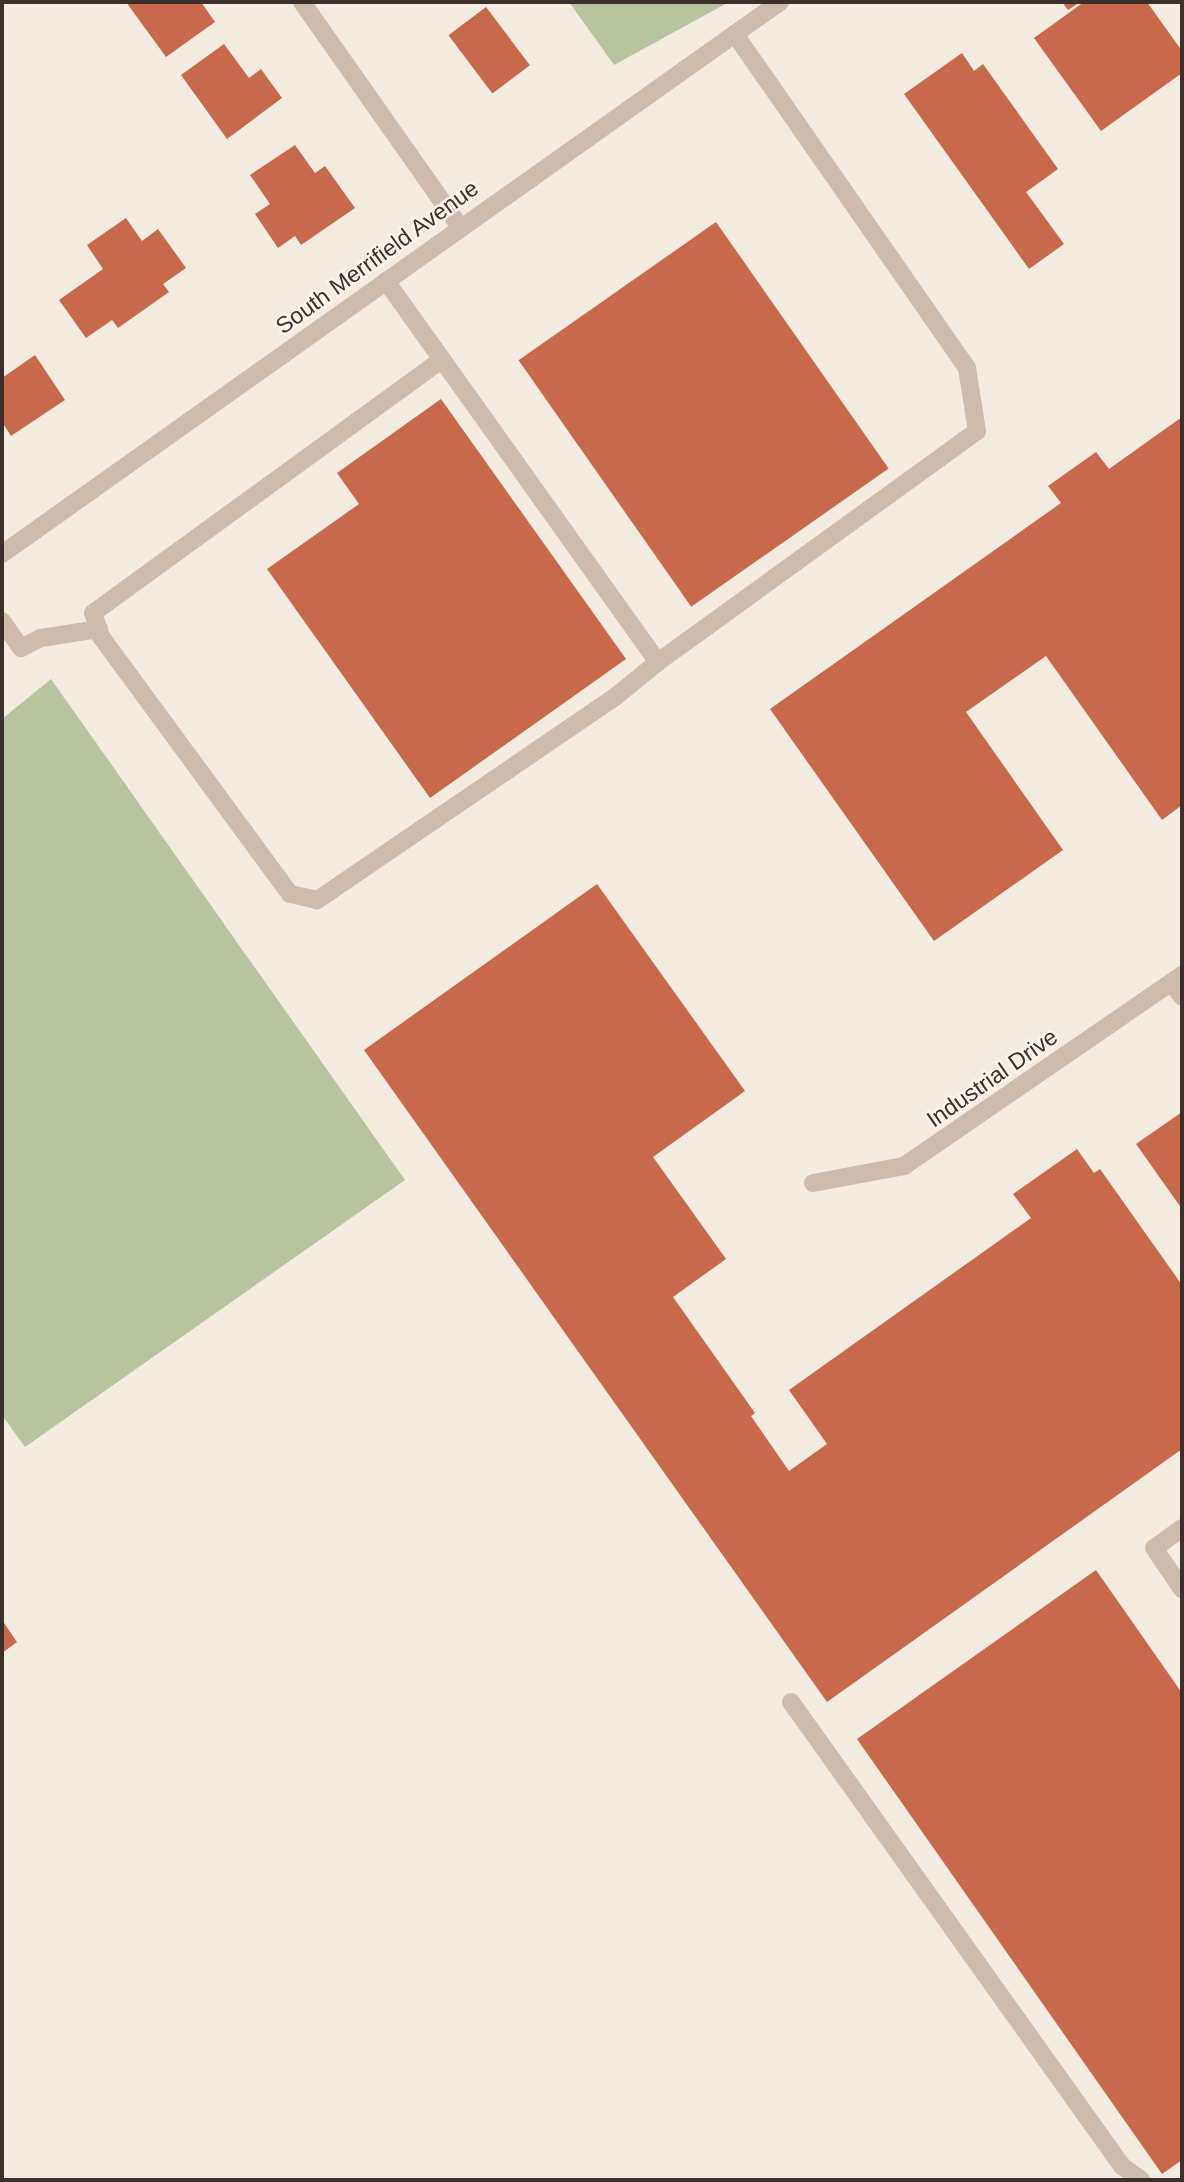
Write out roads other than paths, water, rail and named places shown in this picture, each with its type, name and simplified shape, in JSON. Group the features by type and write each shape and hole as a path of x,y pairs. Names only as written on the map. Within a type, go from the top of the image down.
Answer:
{"street":[{"path":"302,2 460,227"},
{"name":"South Merrifield Avenue","path":"2,554 780,2"},
{"path":"440,360 93,613 99,629 289,894 317,900 615,696 977,430 967,369 735,34"},
{"path":"386,281 658,662"},
{"path":"2,621 21,648 41,638 99,629"},
{"name":"Industrial Drive","path":"813,1184 904,1166 1179,985"},
{"path":"1182,1528 1154,1548 1182,1589"},
{"path":"791,1702 1122,2166 1141,2180"}]}
